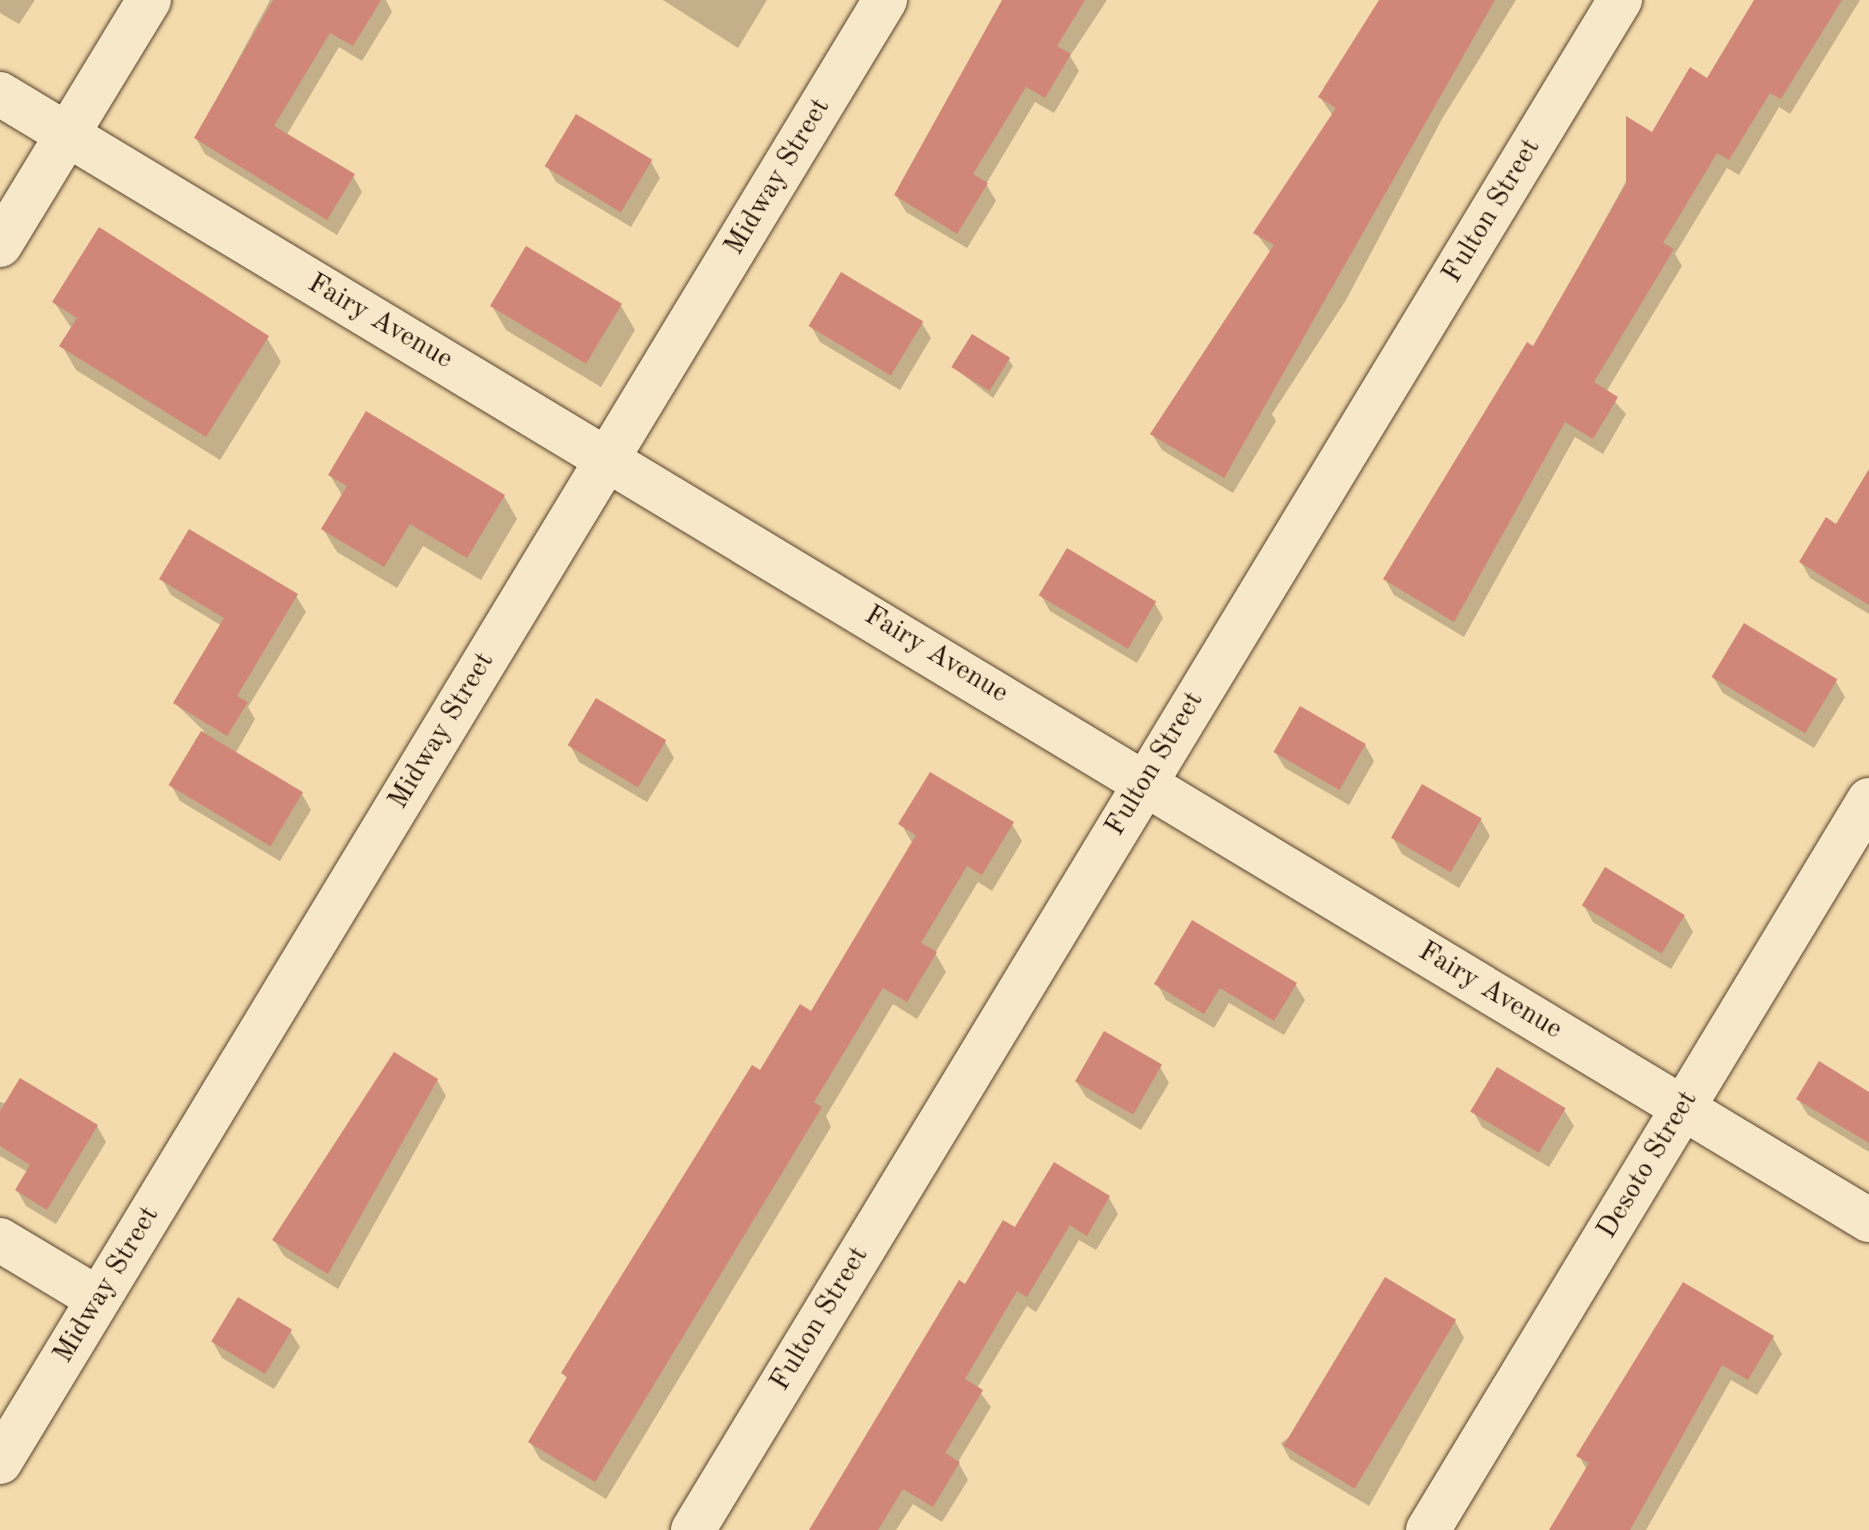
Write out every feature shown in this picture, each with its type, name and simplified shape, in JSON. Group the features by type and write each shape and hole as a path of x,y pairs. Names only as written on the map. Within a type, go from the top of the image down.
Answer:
{"street":[{"path":"0,245 149,0"},
{"name":"Midway Street","path":"0,1462 885,0"},
{"name":"Fulton Street","path":"693,1530 1620,0"},
{"name":"Fairy Avenue","path":"0,94 1145,780 1869,1220"},
{"name":"Desoto Street","path":"1428,1530 1869,800"},
{"path":"0,1240 98,1299"}],"building":[{"path":"273,0 381,0 353,46 330,33 274,126 355,174 327,220 194,138"},
{"path":"1002,0 1085,0 1057,46 1071,54 1045,98 1026,87 973,174 988,183 957,234 894,195"},
{"path":"1379,0 1495,0 1224,478 1150,434 1274,245 1253,233 1336,108 1318,97"},
{"path":"1754,0 1842,0 1781,99 1770,93 1729,160 1717,153 1663,243 1674,249 1594,382 1618,397 1593,439 1565,422 1454,622 1383,579 1527,342 1533,346 1626,184 1626,116 1652,132 1690,67 1707,78"},
{"path":"576,114 652,160 621,212 545,166"},
{"path":"99,227 269,336 206,437 59,346 77,318 52,302"},
{"path":"526,246 622,304 586,364 490,306"},
{"path":"841,272 923,321 891,375 809,326"},
{"path":"972,334 1010,358 989,391 951,367"},
{"path":"366,411 505,495 467,558 410,524 384,567 321,529 347,486 328,475"},
{"path":"1869,469 1869,605 1799,562 1826,517 1836,524"},
{"path":"189,529 298,594 237,696 248,702 227,736 173,703 224,618 159,579"},
{"path":"1067,548 1156,602 1128,649 1039,595"},
{"path":"1744,623 1837,679 1805,733 1712,677"},
{"path":"596,698 666,740 638,787 568,745"},
{"path":"1300,706 1366,744 1339,790 1274,752"},
{"path":"201,731 303,792 271,846 169,785"},
{"path":"930,772 1014,822 982,875 967,866 921,943 937,952 907,1002 883,988 814,1102 822,1107 595,1482 528,1442 567,1377 561,1373 752,1065 760,1070 800,1004 811,1011 916,835 898,824"},
{"path":"1422,784 1482,818 1451,872 1391,838"},
{"path":"1605,867 1685,915 1662,953 1582,906"},
{"path":"1192,920 1297,983 1274,1021 1220,988 1204,1014 1154,984"},
{"path":"1104,1031 1162,1064 1133,1115 1075,1081"},
{"path":"394,1052 438,1079 328,1274 272,1240"},
{"path":"1819,1061 1869,1092 1869,1143 1796,1099"},
{"path":"1497,1067 1566,1108 1539,1153 1470,1112"},
{"path":"20,1078 98,1125 47,1210 15,1190 30,1165 0,1146 0,1111"},
{"path":"1054,1162 1110,1196 1087,1236 1070,1225 1027,1297 1017,1291 965,1379 983,1390 945,1453 960,1462 933,1507 903,1489 878,1530 809,1530 959,1280 965,1284 1003,1220 1015,1227"},
{"path":"1385,1277 1456,1320 1355,1489 1284,1446"},
{"path":"1683,1282 1774,1336 1748,1380 1722,1365 1630,1530 1549,1530 1589,1463 1576,1456"},
{"path":"238,1297 292,1329 265,1374 211,1342"}]}
